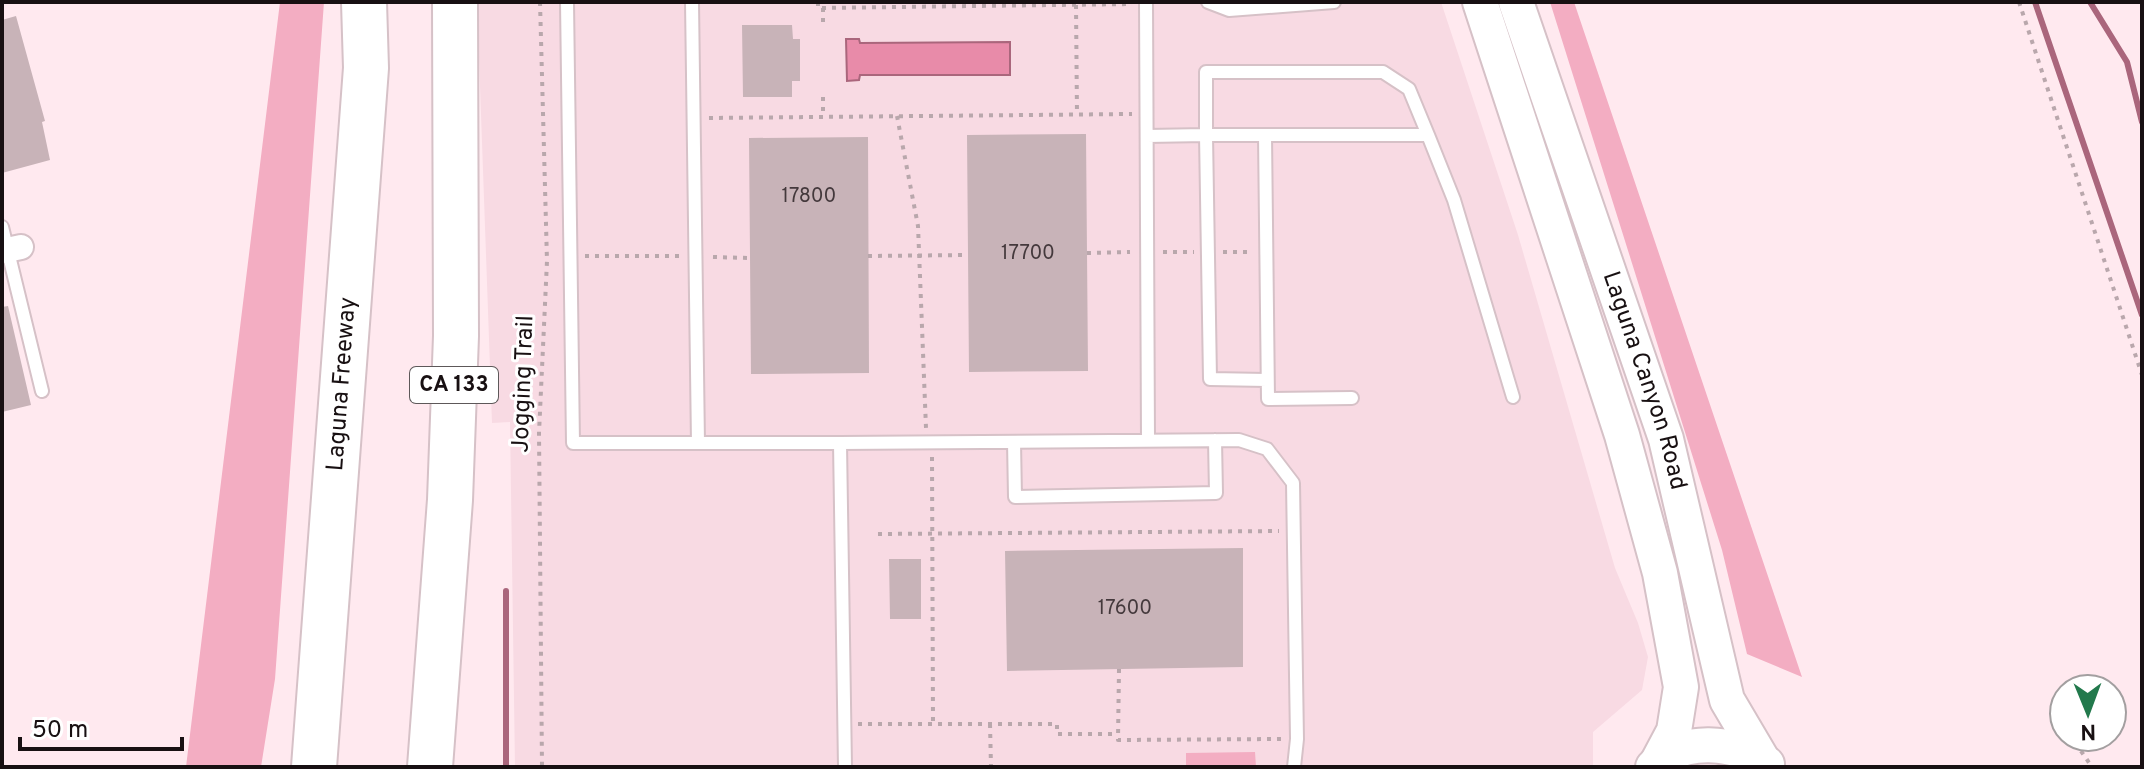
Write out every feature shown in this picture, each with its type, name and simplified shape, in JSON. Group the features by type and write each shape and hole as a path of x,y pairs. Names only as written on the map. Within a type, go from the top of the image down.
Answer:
{"highway":[{"name":"Laguna Freeway","path":"314,767 366,68 364,2"},
{"name":"CA 133","path":"430,767 450,500 456,336 455,2"},
{"path":"283,767 301,641 318,380 347,319"}],"main road":[{"name":"Laguna Canyon Road","path":"1480,2 1622,435 1660,573 1681,687 1674,731 1655,765"},
{"name":"Laguna Canyon Road","path":"1516,2 1666,439 1699,570 1724,691 1767,764"},
{"path":"1655,765 1683,750 1709,745 1733,745 1767,764"}],"lane":[{"path":"567,2 573,443 1239,440 1267,449 1293,483 1297,739 1294,767"},
{"path":"692,2 698,443"},
{"path":"1208,2 1229,10 1334,2"},
{"path":"1146,3 1148,440"},
{"path":"1267,380 1210,379 1206,72 1383,72 1409,89 1428,135 1462,225 1513,397"},
{"path":"1265,135 1268,399 1352,398"},
{"path":"1147,136 1428,135"},
{"path":"8,244 42,391"},
{"path":"1014,442 1015,497 1216,493 1215,440"},
{"path":"840,443 845,767"}],"path":[{"name":"Jogging Trail","path":"540,2 547,245 539,433 542,767"},
{"path":"818,2 818,8 1146,3"},
{"path":"2019,2 2142,375"},
{"path":"1076,5 1077,115"},
{"path":"823,8 823,23"},
{"path":"823,97 823,117"},
{"path":"694,118 1147,114"},
{"path":"897,116 918,226 933,534 933,724"},
{"path":"1087,253 1264,252"},
{"path":"868,256 968,255"},
{"path":"572,256 750,258"},
{"path":"878,534 1294,531"},
{"path":"1119,669 1118,740 1297,739"},
{"path":"844,724 1057,724 1057,734 1118,734"},
{"path":"990,724 991,767"}],"shaded area":[{"path":"280,2 324,2 275,679 261,767 186,767"},
{"path":"477,2 1441,2 1518,235 1615,568 1638,623 1648,657 1642,690 1593,732 1593,767 515,767 510,422 492,423"},
{"path":"1550,2 1574,2 1802,677 1747,654 1722,550"},
{"path":"846,39 859,39 860,43 1010,42 1010,75 860,75 859,80 847,81"},
{"path":"1255,752 1256,767 1186,767 1186,753"}],"building":[{"path":"16,16 45,121 42,122 50,160 2,173 2,20"},
{"path":"742,25 792,25 793,39 800,39 800,81 792,81 792,97 743,97"},
{"path":"1086,134 1088,371 969,372 967,135"},
{"path":"868,137 869,373 751,374 749,138"},
{"path":"8,306 31,405 2,412 2,307"},
{"path":"1243,548 1243,667 1007,671 1005,551"},
{"path":"889,559 921,559 921,619 890,619"}],"waterway":[{"path":"2035,2 2142,315"},
{"path":"2090,2 2127,62 2142,122"},
{"path":"506,591 506,767"}]}
